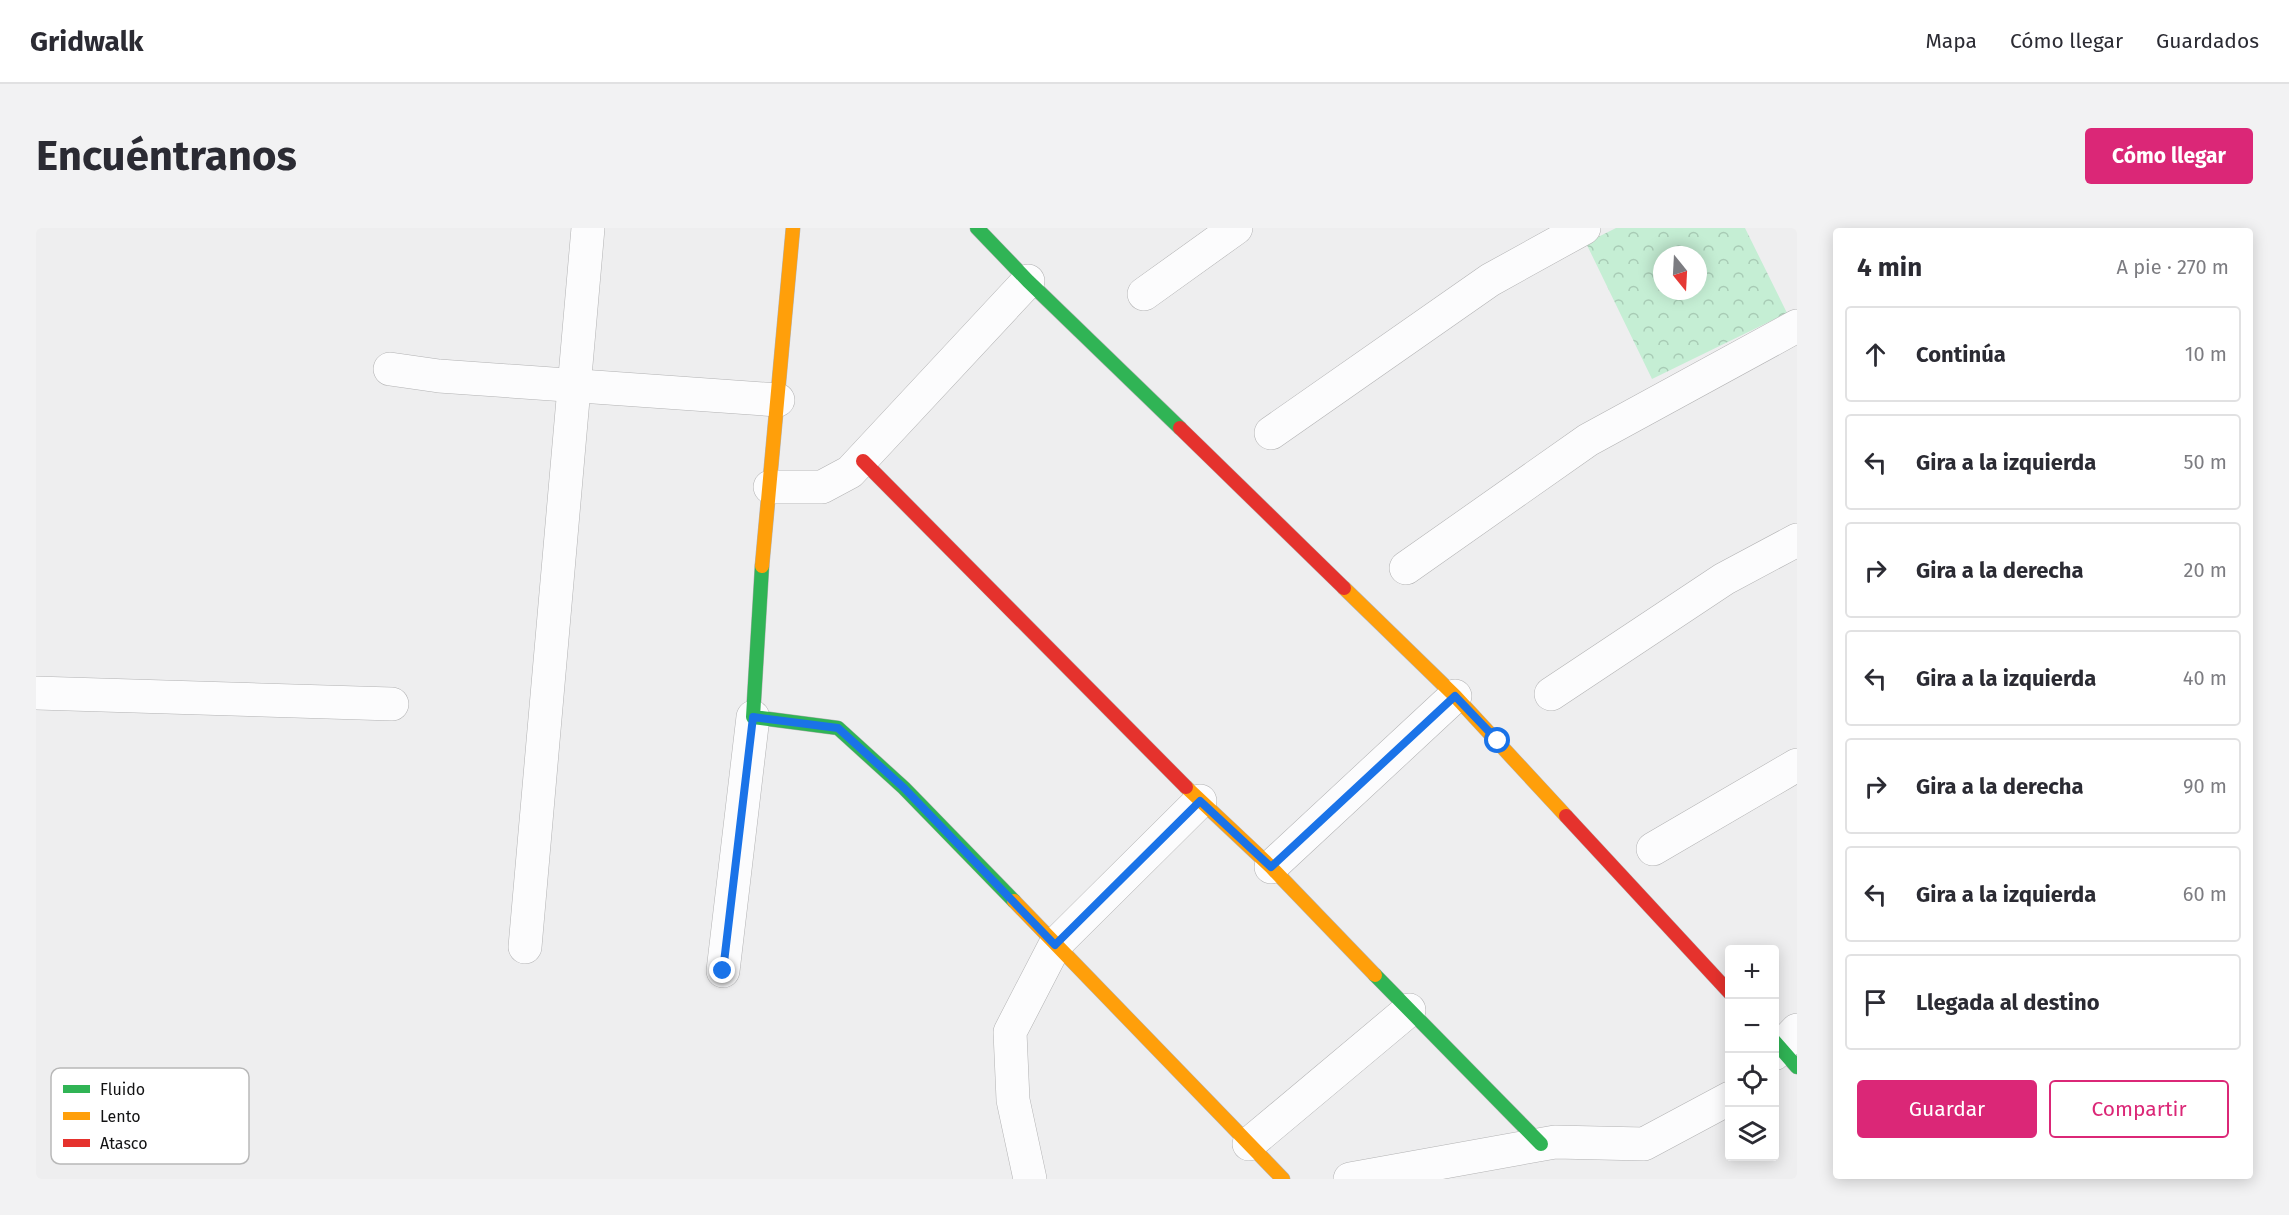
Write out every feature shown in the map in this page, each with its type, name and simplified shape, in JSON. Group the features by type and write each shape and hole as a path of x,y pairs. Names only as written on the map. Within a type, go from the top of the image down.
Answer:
{"street":[{"path":"525,947 588,228"},
{"path":"723,971 753,717 760,588 793,228"},
{"path":"977,228 1028,281 1455,696 1725,988"},
{"path":"1144,294 1236,228"},
{"path":"1271,432 1490,279 1584,228"},
{"path":"770,488 822,487 850,472 1028,281"},
{"path":"1406,568 1588,440 1797,326"},
{"path":"390,369 439,376 778,400"},
{"path":"863,460 1200,801 1271,867 1408,1011 1541,1144"},
{"path":"1551,694 1724,579 1797,540"},
{"path":"36,693 392,704"},
{"path":"1271,867 1455,696"},
{"path":"753,717 838,728 904,788 1283,1179"},
{"path":"1653,849 1797,765"},
{"path":"1030,1179 1013,1100 1010,1032 1055,945 1200,801"},
{"path":"1249,1144 1408,1011"},
{"path":"1350,1179 1555,1142 1644,1144 1725,1101"}],"green space":[{"path":"1616,228 1745,228 1787,313 1652,379 1586,243"}],"traffic: fast":[{"path":"977,228 1028,281 1180,428"},
{"path":"762,566 753,717 838,728 904,788 1014,901"},
{"path":"1375,975 1541,1144"},
{"path":"1779,1047 1797,1067"}],"traffic: slow":[{"path":"762,566 793,228"},
{"path":"1344,588 1455,696 1566,816"},
{"path":"1186,787 1271,867 1375,975"},
{"path":"1014,901 1283,1179"}],"traffic: jam":[{"path":"1180,428 1344,588"},
{"path":"863,461 1186,787"},
{"path":"1566,816 1725,988"}],"route":[{"path":"723,971 753,717 838,728 904,788 1055,945 1200,801 1271,867 1455,696 1498,741"}]}
